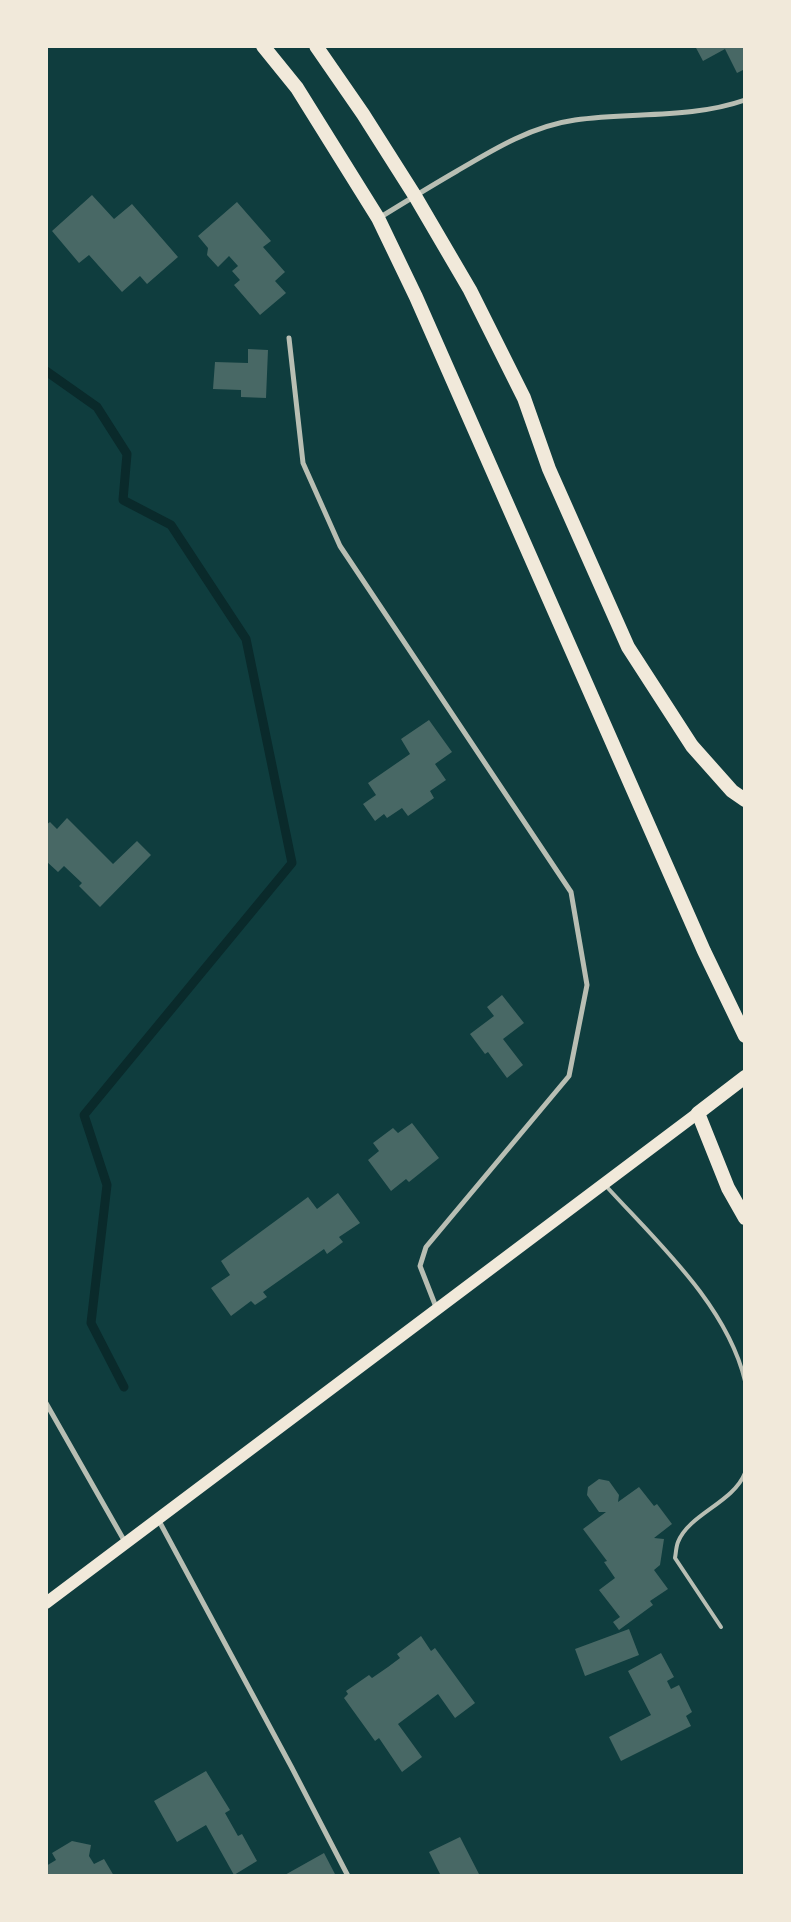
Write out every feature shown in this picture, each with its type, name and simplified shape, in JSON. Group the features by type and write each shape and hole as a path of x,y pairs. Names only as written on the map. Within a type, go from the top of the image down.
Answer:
{"highway":[{"path":"263,46 297,88 378,218 420,306 704,950 745,1036"},
{"path":"316,46 416,196 470,290 524,398 549,469 628,648 692,746 732,791 745,800"},
{"path":"745,1076 698,1112 728,1188 745,1218"}],"main road":[{"path":"46,1603 127,1544 698,1112"}],"street":[{"path":"378,218 500,146 544,127 575,120 701,111 728,106 745,100"},
{"path":"289,338 303,463 340,546 571,892 587,985 569,1076 426,1247 420,1266 437,1309"},
{"path":"46,1403 127,1544"},
{"path":"158,1520 348,1876"}],"lane":[{"path":"604,1184 688,1277 723,1325 745,1381"},
{"path":"720,1627 675,1558 678,1542 688,1528 726,1496 745,1473"}],"building":[{"path":"695,46 745,46 745,69 737,73 725,49 703,61"},
{"path":"92,195 114,219 132,204 178,257 147,284 140,276 122,292 89,255 79,263 52,231"},
{"path":"237,202 271,241 263,247 285,272 275,281 286,293 260,315 234,285 240,280 232,271 238,266 229,256 218,267 207,255 208,248 198,236"},
{"path":"248,349 268,350 266,398 241,397 241,390 213,389 215,362 248,363"},
{"path":"429,720 452,752 435,764 446,780 430,791 434,798 408,816 402,808 387,818 384,814 375,821 363,804 376,795 368,783 410,754 401,739"},
{"path":"67,818 113,864 137,841 151,855 100,907 79,886 82,883 64,866 58,872 46,861 46,825 50,822 57,829"},
{"path":"502,995 524,1023 503,1039 523,1065 507,1078 488,1052 485,1054 470,1034 494,1016 487,1007"},
{"path":"412,1123 439,1158 409,1182 406,1179 391,1191 368,1160 379,1151 373,1143 393,1128 398,1133"},
{"path":"338,1193 360,1223 339,1237 343,1242 327,1254 324,1249 263,1292 267,1297 255,1305 251,1301 231,1316 211,1288 230,1275 221,1261 308,1197 317,1209"},
{"path":"599,1479 609,1481 619,1495 618,1502 639,1487 654,1506 657,1504 672,1524 654,1538 664,1539 660,1565 654,1570 668,1589 650,1601 653,1605 619,1630 613,1622 620,1617 599,1590 615,1578 604,1562 607,1561 583,1529 606,1512 599,1512 587,1495 588,1487"},
{"path":"629,1629 639,1655 585,1676 575,1649"},
{"path":"421,1636 431,1651 435,1648 475,1703 455,1718 438,1694 398,1724 422,1757 402,1772 379,1738 375,1741 344,1698 348,1694 346,1691 369,1675 372,1678 388,1667 400,1658 397,1654"},
{"path":"661,1653 674,1677 667,1681 671,1689 679,1685 692,1712 686,1716 691,1726 621,1761 609,1737 651,1715 628,1671"},
{"path":"206,1771 230,1810 225,1813 238,1836 242,1834 257,1861 234,1875 206,1825 177,1842 154,1801"},
{"path":"460,1837 480,1876 441,1876 429,1852"},
{"path":"72,1841 91,1845 89,1856 94,1864 104,1859 114,1876 46,1876 46,1866 56,1860 52,1853"},
{"path":"324,1853 336,1876 283,1876"}],"waterway":[{"path":"46,371 97,407 127,454 123,500 171,525 246,639 292,863 84,1115 107,1185 91,1323 124,1387"}]}
